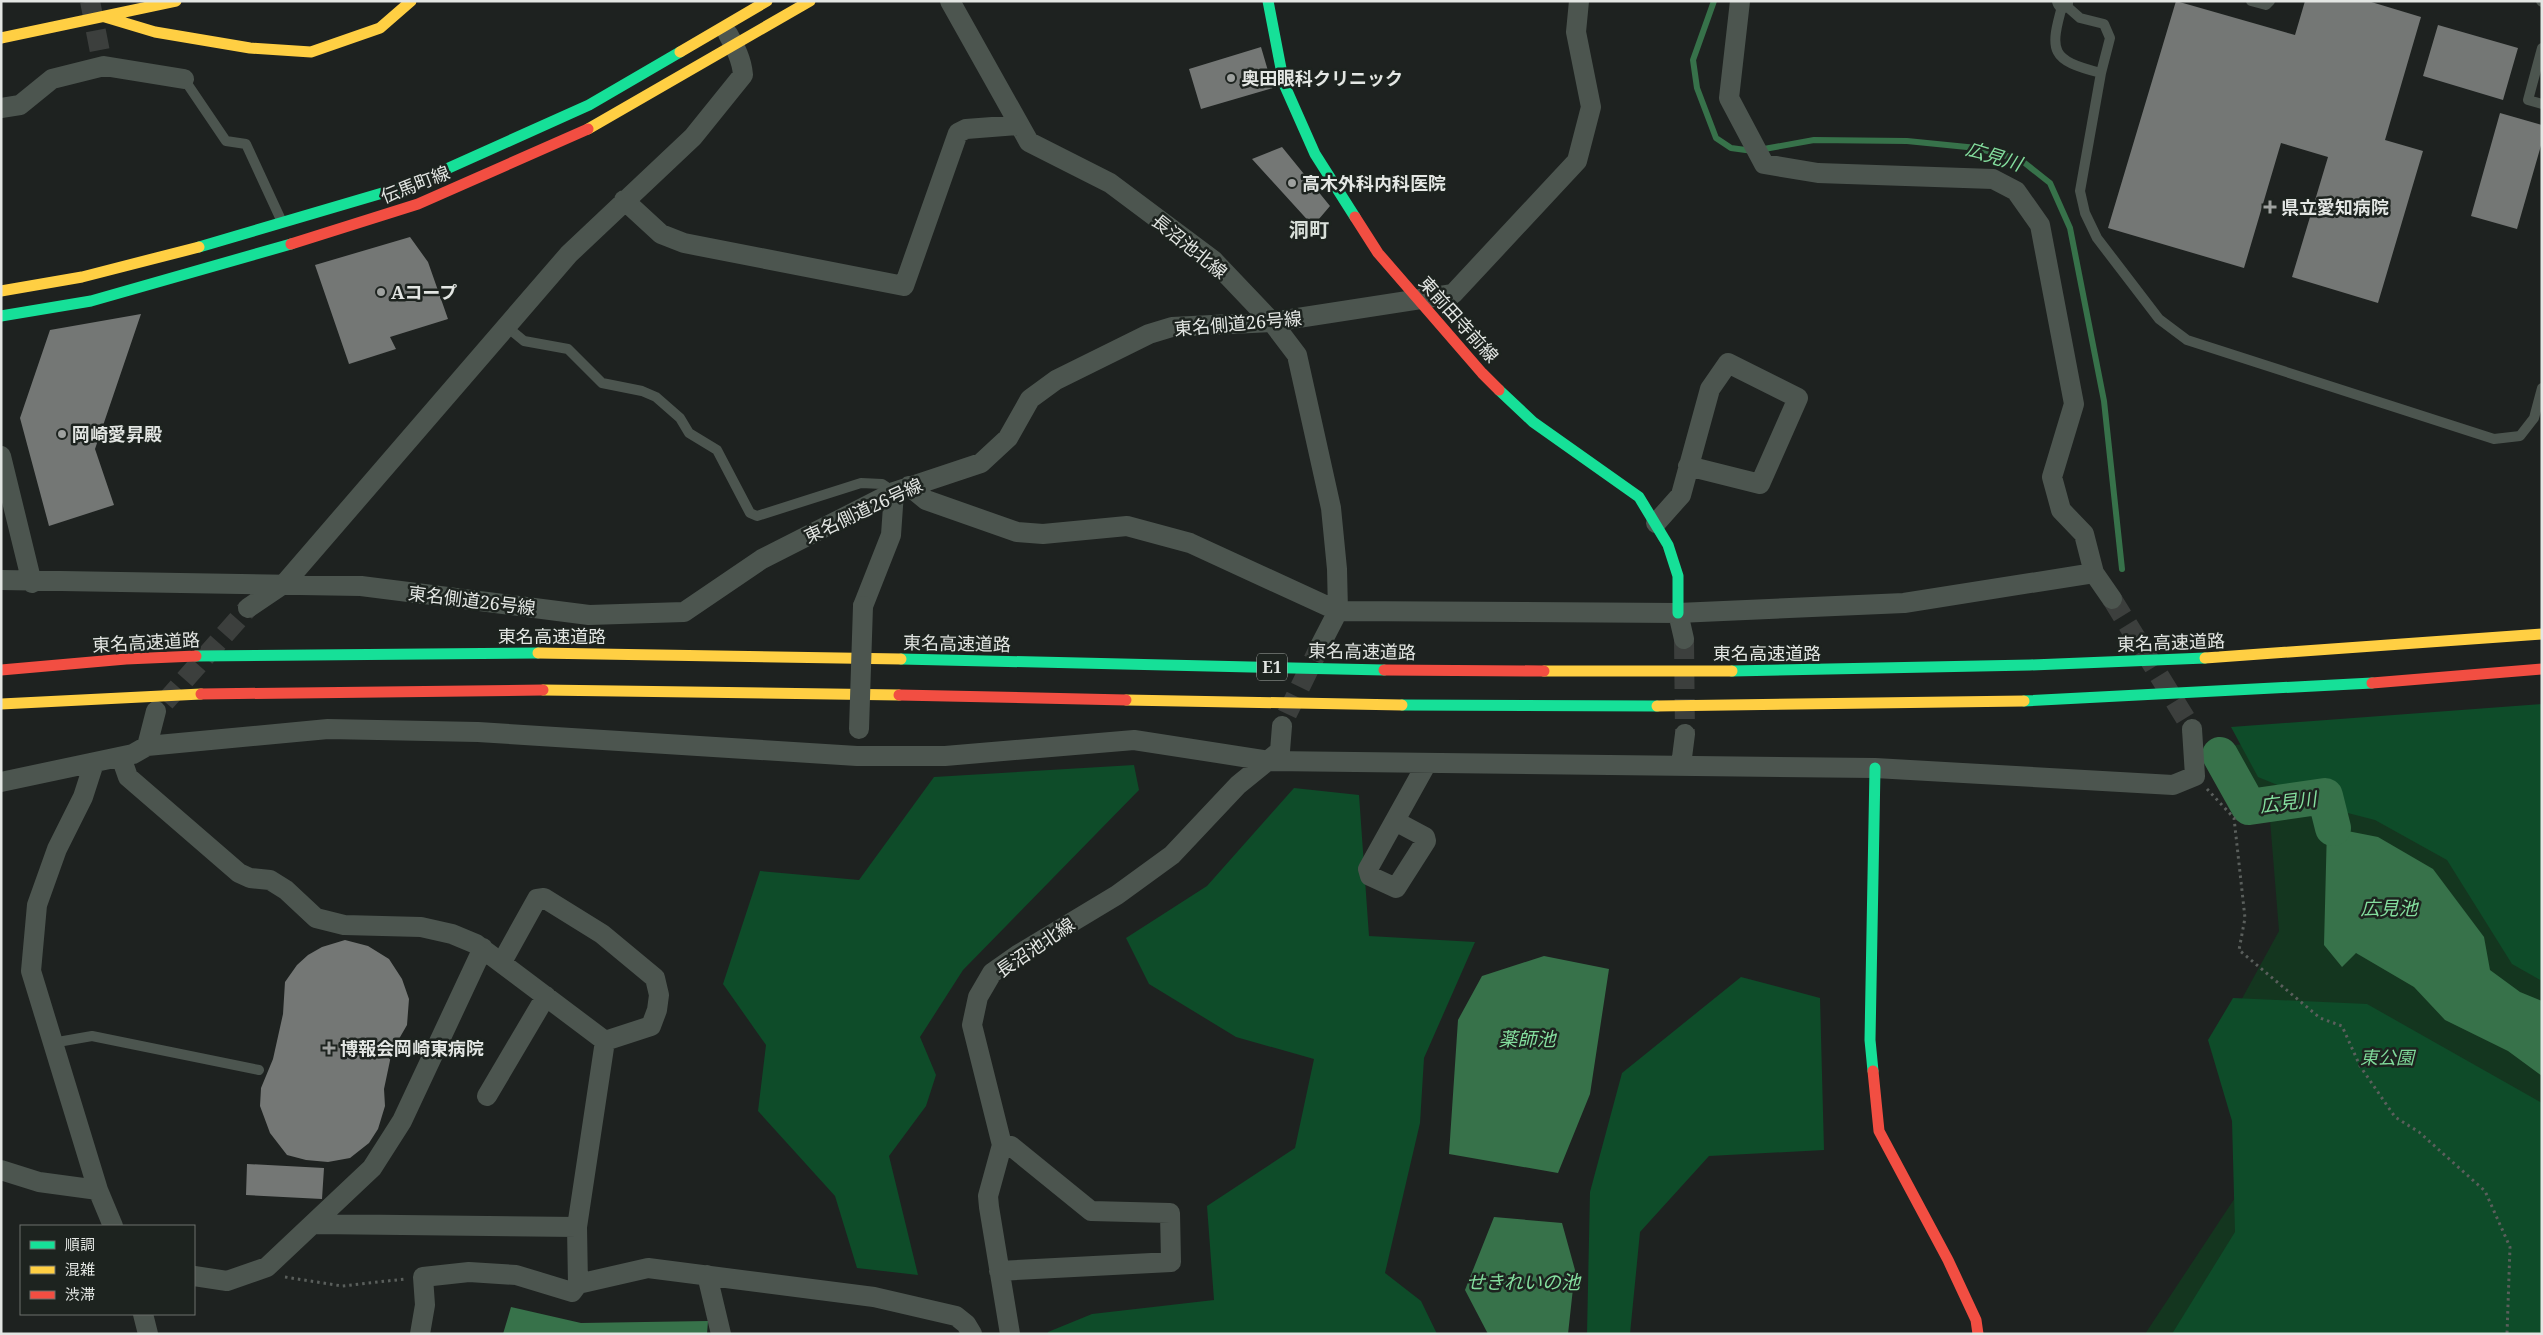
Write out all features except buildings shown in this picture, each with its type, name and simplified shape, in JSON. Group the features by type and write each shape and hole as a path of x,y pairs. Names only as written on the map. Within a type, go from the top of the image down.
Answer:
{"main road":[{"path":"1,38 176,1"},
{"path":"105,17 155,32 250,48 311,52 380,28 411,1"},
{"name":"伝馬町線","path":"1,292 82,277 221,242 282,222 414,184 589,105 767,1"},
{"name":"伝馬町線","path":"1,316 91,301 260,254 418,204 593,127 810,1"},
{"name":"東前田寺前線","path":"1268,1 1284,84 1315,154 1378,254 1482,372 1533,422 1639,497 1668,545 1678,576 1678,613"},
{"name":"東名高速道路","path":"1,670 160,657 410,652 1516,671 1899,670 2384,648 2542,634"},
{"path":"21,656 160,657"},
{"name":"E1","path":"1,704 139,694 608,689 1514,706 1897,706 2267,691 2386,684 2542,669"},
{"path":"1875,768 1870,1040 1879,1131 1948,1260 1976,1320 1978,1334"}],"street":[{"name":"長沼池北線","path":"950,1 1029,142 1110,183 1213,260 1272,322 1297,355 1331,508 1338,612"},
{"name":"東名側道26号線","path":"1,580 32,582 285,583 361,586 588,614 684,612 762,559 901,489 981,463 1008,438 1030,399 1056,380 1148,334 1172,327 1272,322 1418,301 1453,294 1577,160 1591,106 1576,32 1579,1"},
{"path":"1740,1 1729,98 1764,164 1818,173 1993,179 2016,191 2040,225 2074,404 2052,477 2061,510 2084,534 2094,573 2112,599"},
{"path":"248,608 285,583 569,254 624,200 693,137 742,75 742,67 734,45 724,27"},
{"path":"1,108 20,105 52,79 102,59 184,79"},
{"path":"624,200 661,234 684,243 904,286 958,134 966,129 1019,125"},
{"path":"1656,523 1681,496 1688,466 1710,389 1728,363 1798,398 1760,484 1688,466"},
{"path":"1,456 32,582"},
{"path":"857,756 863,606 891,535 901,489 926,500 1017,532 1043,534 1127,526 1190,543 1338,612 1678,613 1904,603 2094,573"},
{"path":"1321,644 1338,612"},
{"path":"1678,613 1684,639"},
{"path":"147,746 156,711"},
{"path":"1269,761 1280,751 1282,726"},
{"path":"1,782 121,757 133,754 147,746 328,729 508,734 857,756 945,756 1134,740 1269,761 1875,768 2173,785 2194,776 2192,728"},
{"path":"1681,766 1685,734"},
{"path":"121,757 128,777 239,873 250,878 270,880 286,890 316,918 344,925 421,927 452,934 483,948 605,1041"},
{"name":"長沼池北線","path":"1010,1334 988,1196 1002,1145 972,1024 978,997 992,973 1019,954 1117,895 1172,855 1238,785 1269,761"},
{"path":"94,763 83,798 57,849 37,905 31,971 98,1190 113,1225"},
{"path":"1395,821 1427,763"},
{"path":"502,962 537,899 544,898 602,934 655,978 659,995 657,1010 651,1026 605,1041"},
{"path":"195,1276 227,1281 267,1267 315,1224 372,1168 402,1121 483,948"},
{"path":"487,1096 546,996"},
{"path":"420,1334 425,1305 423,1277 469,1272 516,1275 572,1292 578,1284 577,1227 605,1041"},
{"path":"999,1271 1171,1262 1170,1213 1091,1211 1011,1146 1002,1145"},
{"path":"1,1170 39,1182 98,1190"},
{"path":"315,1224 577,1227"},
{"path":"578,1284 648,1268 707,1275 883,1299 956,1316 966,1324 972,1334"},
{"path":"707,1275 721,1334"},
{"path":"142,1315 148,1334"}],"lane":[{"path":"2251,1 2266,5 2270,1"},
{"path":"2101,73 2071,66 2057,53 2053,37 2062,2 2080,18 2104,24 2110,38 2101,73 2080,191 2085,213 2097,238 2159,319 2187,340 2494,439 2520,436 2534,418 2542,388"},
{"path":"2542,48 2528,100 2542,104"},
{"path":"184,79 226,141 246,144 282,222"},
{"path":"506,326 524,342 568,349 602,383 642,391 656,397 680,418 689,433 717,450 750,513 758,516 861,483 882,484 901,489"},
{"path":"52,1043 92,1036 260,1070"}],"path":[{"path":"2194,776 2234,818 2245,918 2239,950 2320,1018 2342,1026 2360,1066 2395,1117 2419,1132 2484,1191 2510,1247 2506,1334"},
{"path":"267,1267 282,1277 342,1286 423,1277"}],"green space":[{"path":"2542,704 2542,981 2512,964 2447,860 2375,820 2344,812 2258,777 2231,727"},
{"name":"東公園","path":"2542,730 2542,1334 2145,1334 2256,1166 2221,1037 2279,931 2270,820 2210,746"},
{"path":"1134,765 1139,790 963,970 920,1037 936,1075 926,1106 889,1156 918,1275 857,1268 835,1196 758,1111 766,1045 723,984 760,871 859,880 934,777"},
{"path":"1294,788 1359,795 1369,936 1475,942 1424,1058 1420,1123 1385,1273 1421,1301 1437,1334 1048,1334 1048,1332 1092,1314 1214,1300 1207,1206 1295,1148 1314,1059 1236,1037 1149,984 1126,938 1207,886"},
{"path":"1741,977 1820,998 1824,1150 1709,1156 1640,1232 1630,1334 1587,1334 1590,1192 1622,1073"},
{"path":"2233,998 2367,1004 2542,1103 2542,1334 2172,1334 2235,1232 2232,1121 2208,1040"}],"water":[{"name":"広見池","path":"2327,827 2378,837 2433,869 2484,937 2490,970 2520,992 2542,1001 2542,1076 2508,1051 2445,1020 2414,987 2356,953 2342,967 2324,945"},
{"name":"薬師池","path":"1544,956 1609,969 1590,1094 1558,1173 1449,1154 1458,1020 1482,976"},
{"name":"せきれいの池","path":"1494,1217 1562,1223 1575,1270 1568,1334 1488,1334 1465,1290"},
{"path":"511,1307 581,1323 708,1321 707,1334 503,1334"}],"waterway":[{"name":"広見川","path":"1714,1 1693,60 1697,88 1716,138 1731,148 1753,151 1814,140 1907,141 1977,148 2021,160 2050,183 2070,228 2104,401 2122,569"},
{"name":"広見川","path":"2220,755 2249,807 2325,796 2333,828"}],"tunnel":[{"path":"90,1 100,52"},
{"path":"2112,599 2192,729"},
{"path":"165,702 248,608"},
{"path":"1684,639 1685,734"},
{"path":"1287,714 1321,644"}],"traffic: fast":[{"path":"1268,1 1284,84 1315,154 1355,217"},
{"path":"199,247 413,184 589,105 680,52"},
{"path":"1,316 91,301 291,244"},
{"path":"1499,390 1533,422 1639,497 1668,545 1678,576 1678,613"},
{"path":"196,656 538,653"},
{"path":"1732,671 2030,665 2205,658"},
{"path":"901,659 1384,670"},
{"path":"2024,701 2372,683"},
{"path":"1402,705 1657,706"},
{"path":"1873,1071 1870,1040 1875,768"}],"traffic: slow":[{"path":"1,38 176,1"},
{"path":"105,17 155,32 250,48 311,52 380,28 411,1"},
{"path":"680,52 767,1"},
{"path":"588,129 810,1"},
{"path":"1,291 82,277 199,247"},
{"path":"2205,658 2542,634"},
{"path":"538,653 901,659"},
{"path":"1544,671 1732,671"},
{"path":"543,690 899,695"},
{"path":"1,704 201,694"},
{"path":"1126,700 1402,705"},
{"path":"1657,706 2024,701"}],"traffic: jam":[{"path":"291,244 418,204 588,129"},
{"path":"1355,217 1378,253 1499,390"},
{"path":"1,670 126,659 196,656"},
{"path":"2372,683 2542,669"},
{"path":"1384,670 1544,671"},
{"path":"201,694 543,690"},
{"path":"899,695 1126,700"},
{"path":"1873,1071 1879,1131 1948,1260 1976,1320 1978,1334"}],"place":[{"name":"奥田眼科クリニック","path":"1231,78"},
{"name":"高木外科内科医院","path":"1292,183"},
{"name":"県立愛知病院","path":"2270,207"},
{"name":"Aコープ","path":"381,292"},
{"name":"岡崎愛昇殿","path":"62,434"},
{"name":"博報会岡崎東病院","path":"329,1048"}],"district":[{"name":"洞町","path":"1309,229"}]}
